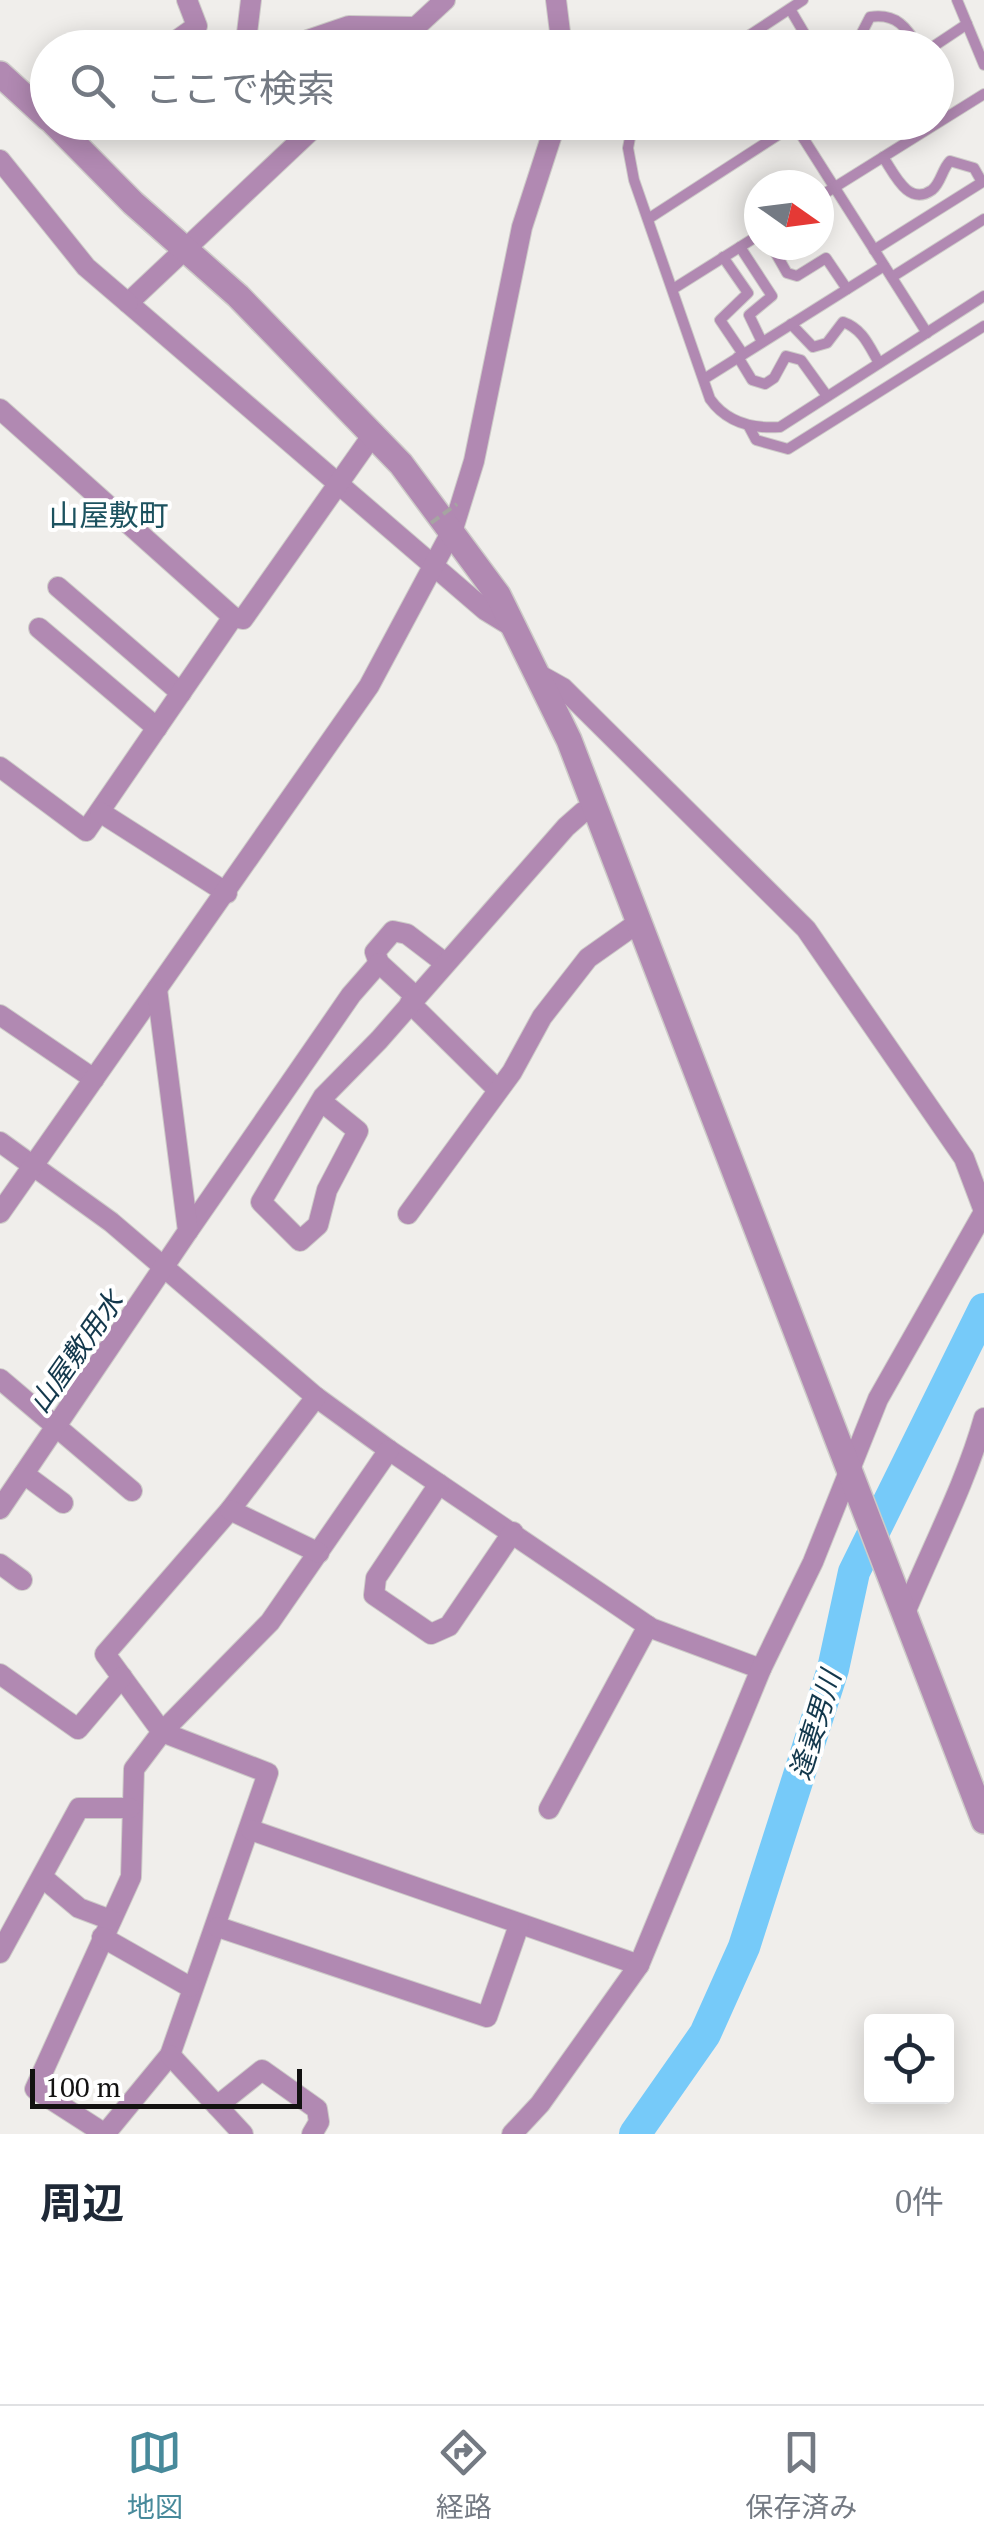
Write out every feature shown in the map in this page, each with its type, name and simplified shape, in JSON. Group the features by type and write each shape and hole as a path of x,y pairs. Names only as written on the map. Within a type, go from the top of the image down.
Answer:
{"street":[{"path":"187,0 197,26 191,30"},
{"path":"247,30 250,0"},
{"path":"412,30 445,0"},
{"path":"556,0 560,30"},
{"path":"337,30 349,26 415,27"},
{"path":"0,74 30,101"},
{"path":"71,140 133,203 188,248 374,433 447,519 516,629 596,809 984,1821"},
{"path":"128,303 301,140"},
{"path":"0,1213 369,686 432,563 474,460 522,227 550,140"},
{"path":"0,160 86,268 485,610 516,629"},
{"path":"0,410 233,617 243,619 374,433"},
{"path":"58,587 181,693"},
{"path":"0,767 86,831 233,617"},
{"path":"39,628 157,728"},
{"path":"512,2134 540,2104 638,1965 761,1669 851,1476 878,1398 984,1211 964,1158 806,929 564,688 538,674"},
{"path":"320,1101 358,1131 327,1190 318,1225 300,1241 261,1202 320,1101 566,827 583,812 596,809"},
{"path":"100,812 227,893"},
{"path":"408,1214 498,1090 542,1017 588,958 639,922"},
{"path":"445,963 407,934 393,932 376,952 379,964 498,1090"},
{"path":"0,1510 351,994 379,964"},
{"path":"157,990 188,1230"},
{"path":"0,1015 94,1079"},
{"path":"0,1142 35,1164 316,1397 389,1450 648,1626 761,1669"},
{"path":"0,1379 59,1424 132,1491"},
{"path":"316,1397 230,1510 104,1654 162,1732 268,1773 199,1980 190,1987 170,2055 105,2134 35,2088 131,1877 134,1768 162,1732 270,1622 389,1450"},
{"path":"903,1607 973,1457 984,1418"},
{"path":"24,1474 62,1502"},
{"path":"440,1484 376,1578 374,1595 431,1634 449,1626 512,1532"},
{"path":"230,1510 318,1553"},
{"path":"0,1564 22,1580"},
{"path":"549,1809 648,1626"},
{"path":"0,1674 78,1729 122,1677"},
{"path":"2,1942 79,1808 130,1808"},
{"path":"250,1830 638,1965"},
{"path":"42,1877 190,1987"},
{"path":"218,1927 486,2017 518,1925"},
{"path":"170,2055 243,2134"},
{"path":"217,2106 262,2070 316,2110 319,2122 312,2134"}],"lane":[{"path":"761,30 803,0"},
{"path":"958,0 984,65"},
{"path":"790,8 803,30"},
{"path":"863,30 870,17 883,15 899,20 906,30"},
{"path":"954,33 967,24"},
{"path":"954,113 984,94"},
{"path":"630,140 628,148 648,220 704,379 721,414 748,426 780,427 984,296"},
{"path":"648,220 774,140"},
{"path":"805,140 823,170"},
{"path":"910,140 834,188 927,332"},
{"path":"874,250 983,182 974,168 950,161 931,190 918,195 905,190 883,157"},
{"path":"892,277 984,219"},
{"path":"673,289 744,244"},
{"path":"740,247 772,296 750,315 762,342"},
{"path":"723,258 748,293 720,320 752,380 764,384 774,378 786,356 801,360 827,396"},
{"path":"780,260 788,274 796,276 823,260"},
{"path":"827,260 846,290"},
{"path":"704,379 884,266"},
{"path":"791,324 813,347 826,344 843,322 851,324 879,363"},
{"path":"748,426 756,440 788,449 984,326"}],"waterway":[{"name":"逢妻男川","path":"635,2134 705,2034 744,1947 833,1669 854,1572 984,1309"}],"district":[{"name":"山屋敷町","path":"109,516"}],"water label":[{"name":"山屋敷用水","path":"76,1352"}]}
